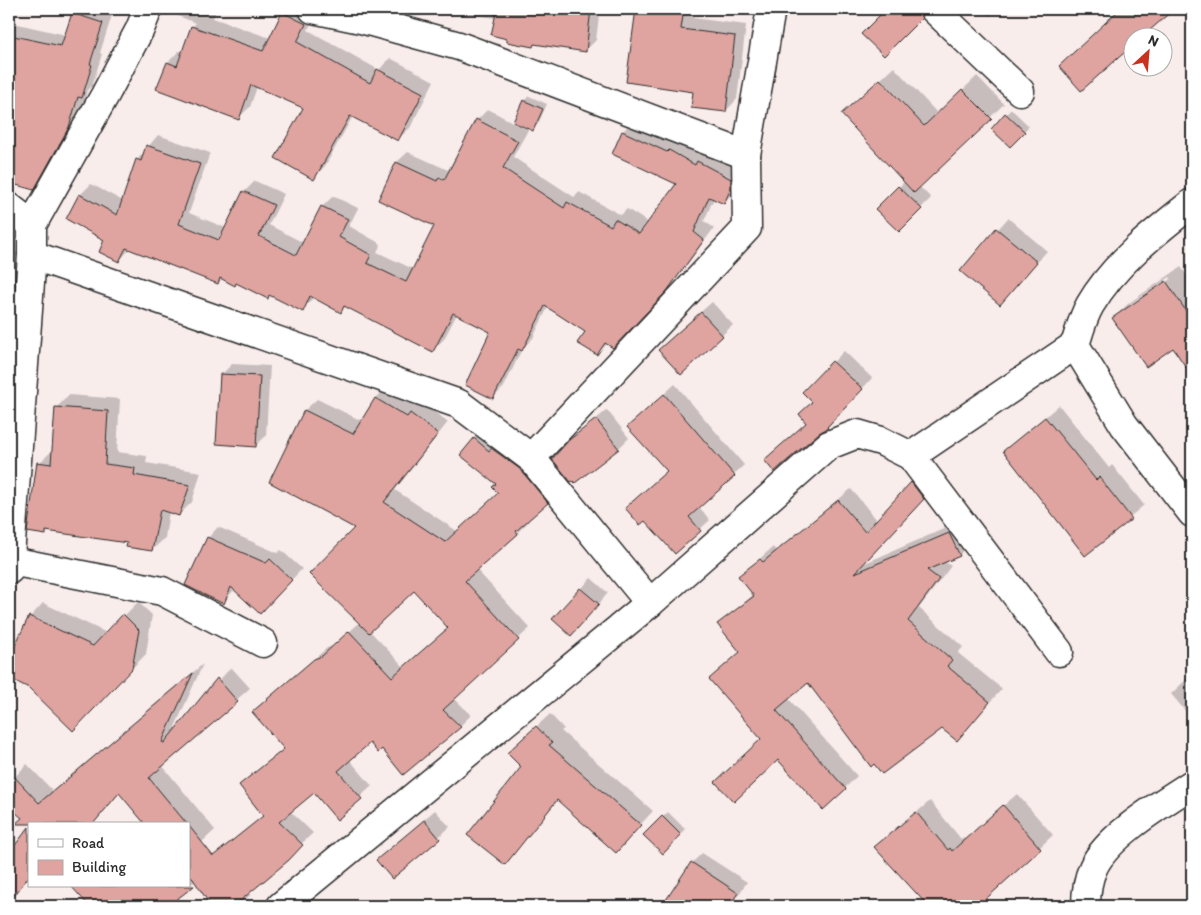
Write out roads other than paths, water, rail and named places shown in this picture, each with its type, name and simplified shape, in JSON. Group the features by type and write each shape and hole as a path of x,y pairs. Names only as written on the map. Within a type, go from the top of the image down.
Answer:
{"street":[{"path":"148,9 114,78 32,225 32,255 10,566 162,591 263,643"},
{"path":"313,9 361,19 459,46 746,154"},
{"path":"531,458 747,228 746,154 771,9"},
{"path":"934,9 1020,91"},
{"path":"911,456 1074,345 1090,306 1119,267 1163,226 1192,203"},
{"path":"9,207 32,225"},
{"path":"32,255 459,404 531,458 650,602"},
{"path":"1074,345 1124,425 1192,513"},
{"path":"283,906 650,602 829,445 857,434 881,442 911,456 1059,652"},
{"path":"1086,906 1093,867 1104,852 1139,819 1192,784"}]}
